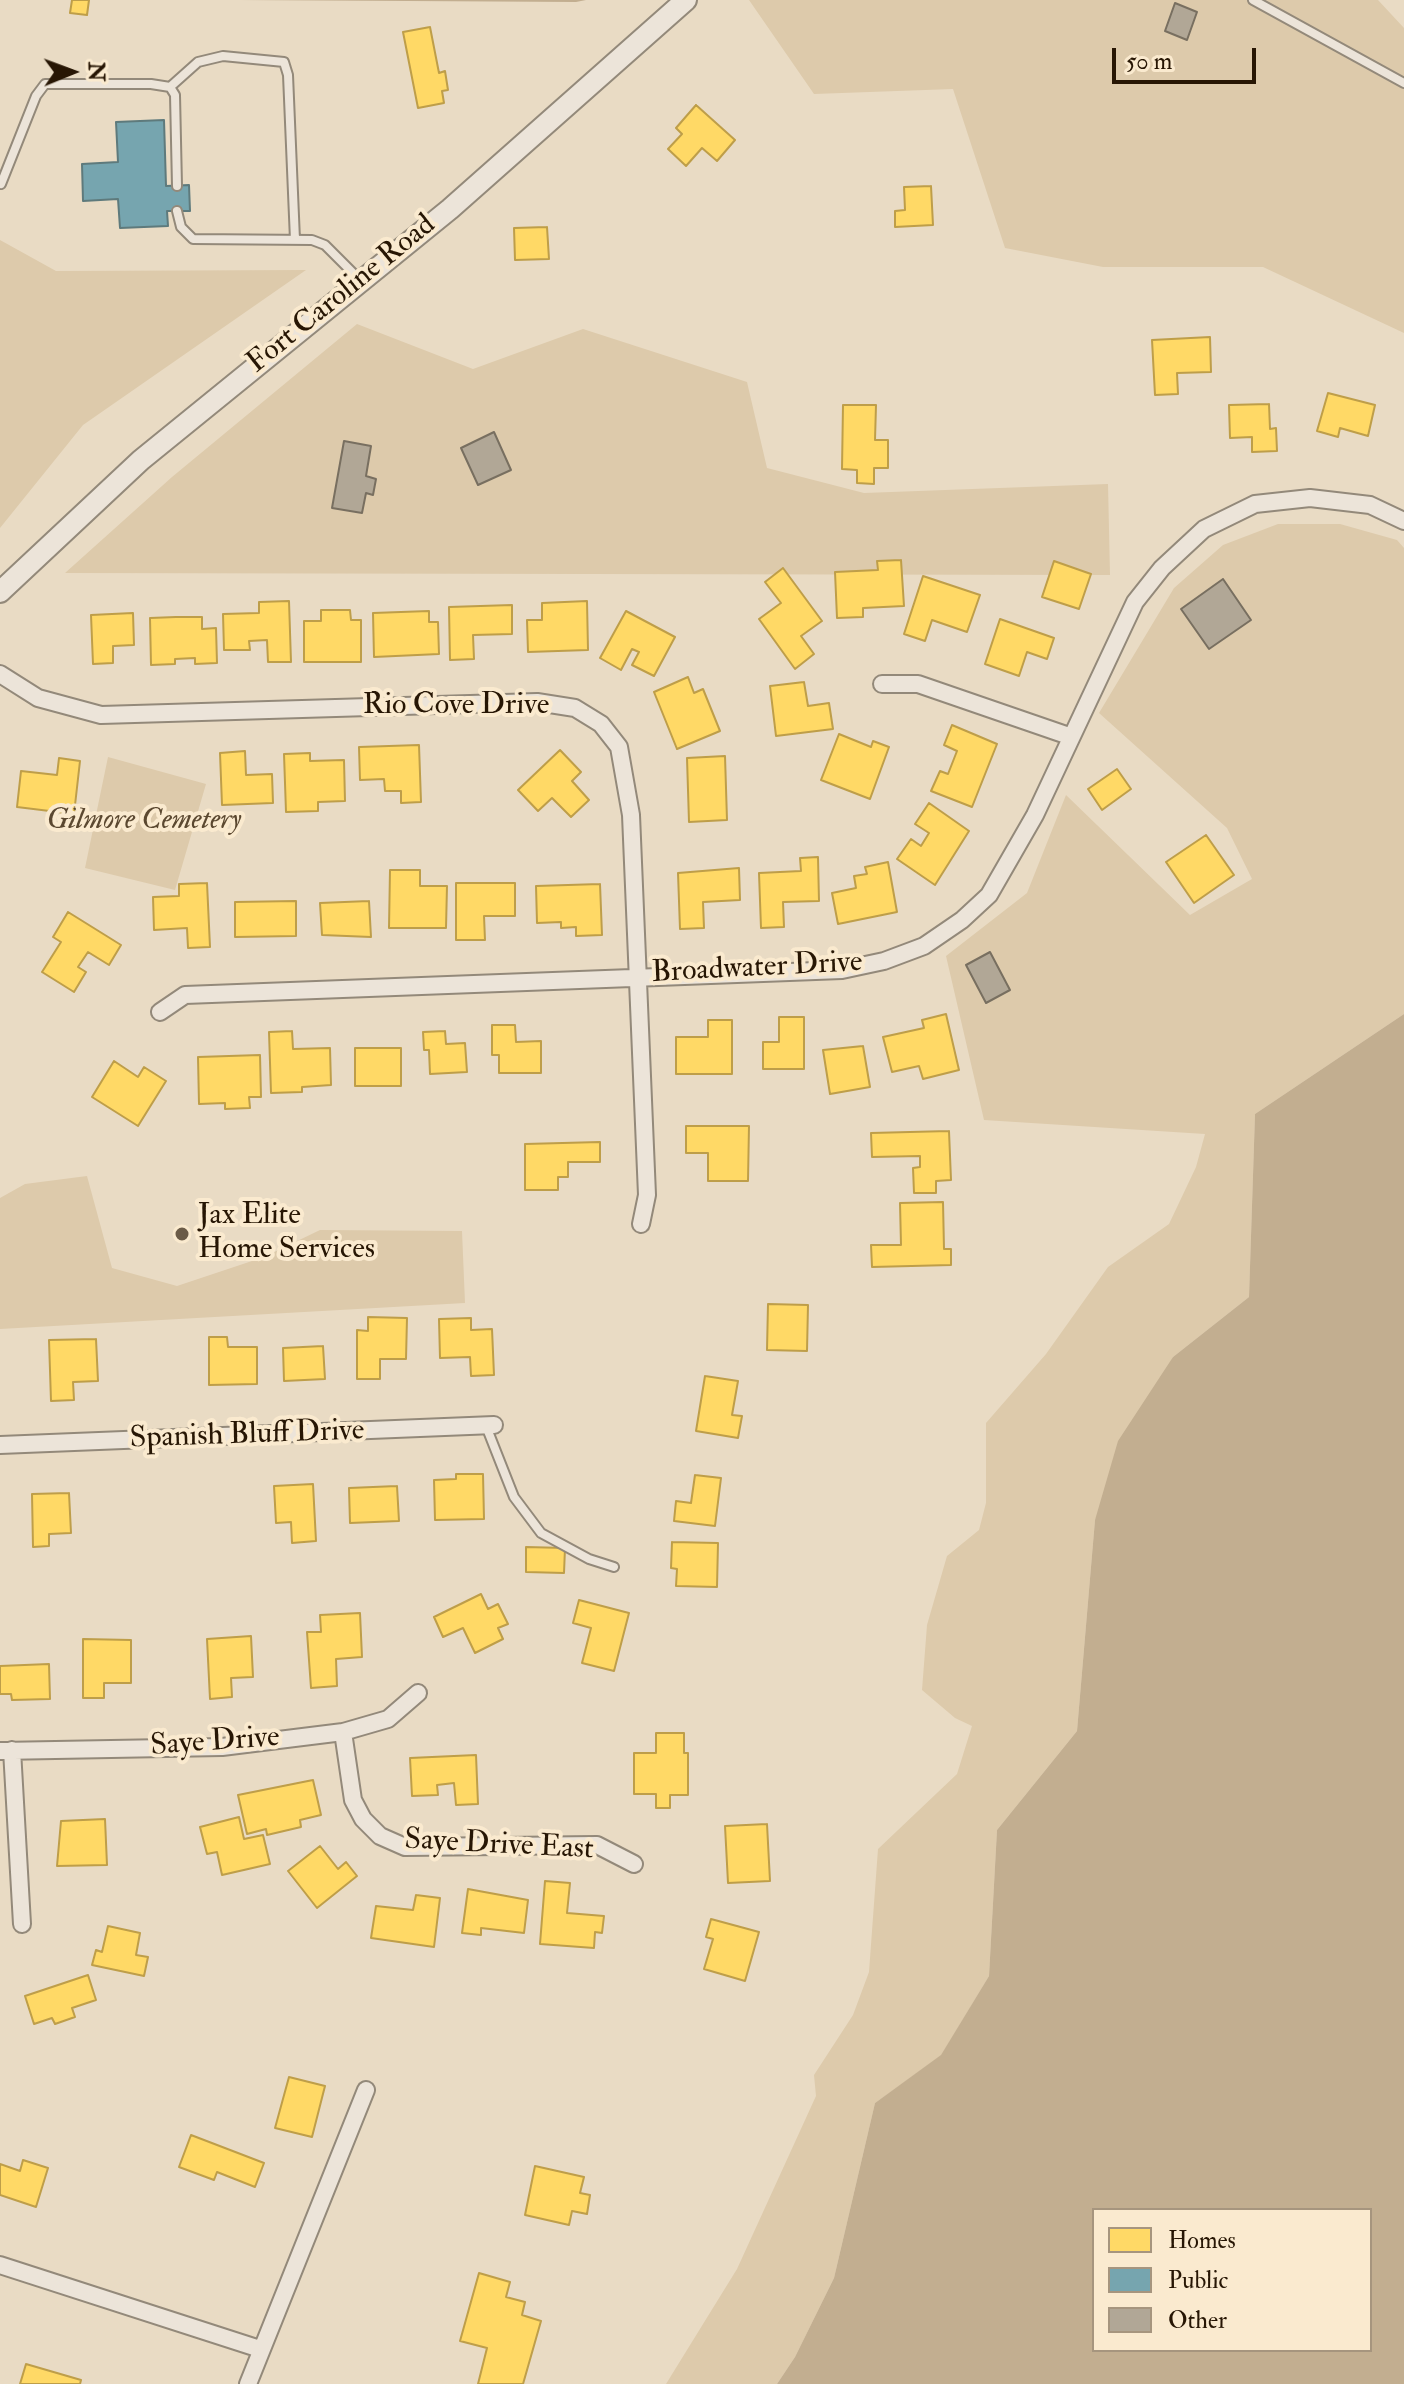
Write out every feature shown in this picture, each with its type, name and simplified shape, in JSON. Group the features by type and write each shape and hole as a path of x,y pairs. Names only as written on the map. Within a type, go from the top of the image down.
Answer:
{"street":[{"name":"Fort Caroline Road","path":"0,592 141,460 473,189 686,0"},
{"name":"Broadwater Drive","path":"160,1012 185,995 842,970 884,961 924,946 962,920 989,895 1035,815 1069,736 1135,602 1162,568 1204,529 1255,504 1310,498 1370,505 1404,521"},
{"name":"Rio Cove Drive","path":"0,674 38,698 101,715 537,702 575,708 601,724 619,747 627,782 639,976 647,1195 641,1224"},
{"path":"882,684 918,684 1069,736"},
{"name":"Spanish Bluff Drive","path":"0,1445 490,1425"},
{"name":"Saye Drive","path":"6,1751 222,1747 343,1732 388,1719 418,1693"},
{"name":"Saye Drive East","path":"343,1732 353,1800 363,1819 380,1836 405,1847 597,1845 634,1864"},
{"path":"6,1751 22,1924"},
{"path":"248,2384 366,2090"},
{"path":"0,2265 260,2349"}],"lane":[{"path":"1253,0 1404,83"},
{"path":"1,184 36,96 45,84 170,87 198,62 223,56 284,62 288,75 295,240"},
{"path":"170,87 175,95 177,186"},
{"path":"177,211 181,227 193,239 312,240 325,245 360,280"},
{"path":"490,1425 514,1497 541,1533 589,1559 614,1567"}],"green space":[{"path":"749,0 1378,0 1404,28 1404,333 1263,267 1103,267 1005,248 953,89 814,94"},
{"path":"0,240 56,271 306,270 83,425 0,528"},
{"path":"357,324 473,369 583,329 747,382 767,468 864,493 1108,484 1110,575 65,573 172,477"},
{"path":"1278,524 1340,524 1397,540 1404,548 1404,1014 1255,1114 1249,1297 1173,1357 1095,1520 1077,1731 997,1830 989,1976 941,2056 875,2103 834,2278 795,2357 777,2384 666,2384 737,2269 816,2096 814,2075 853,2015 869,1972 878,1849 957,1774 972,1726 955,1718 922,1690 927,1625 947,1556 979,1530 986,1503 986,1423 1046,1354 1108,1267 1169,1224 1196,1167 1205,1134 984,1120 946,956 1027,893 1066,795 1190,915 1252,879 1227,828 1099,713 1174,588 1223,545"},
{"name":"Gilmore Cemetery","path":"108,757 206,784 175,890 85,868"},
{"path":"87,1176 112,1268 177,1286 264,1257 320,1230 462,1231 465,1303 0,1329 0,1198 25,1184"}],"shaded area":[{"path":"240,0 586,0 576,2"},
{"path":"1404,1014 1404,2384 777,2384 795,2357 834,2278 875,2103 941,2055 989,1976 997,1830 1077,1731 1095,1520 1118,1441 1173,1357 1249,1297 1255,1114"}],"building: Homes":[{"path":"72,0 89,0 87,15 70,13"},
{"path":"430,27 439,73 445,71 448,90 442,91 444,103 418,108 403,32"},
{"path":"696,105 735,140 717,161 702,148 686,166 668,149 682,134 676,128"},
{"path":"931,186 933,225 895,227 895,211 905,210 904,187"},
{"path":"547,227 549,259 515,260 514,228"},
{"path":"1210,337 1211,372 1177,373 1178,394 1155,395 1152,340"},
{"path":"1328,393 1375,405 1368,436 1340,428 1338,437 1317,431"},
{"path":"1269,404 1270,429 1276,428 1277,451 1252,452 1252,437 1230,438 1229,405"},
{"path":"843,405 876,405 875,440 888,440 888,468 874,468 874,484 857,483 857,470 842,469"},
{"path":"901,560 904,606 863,608 863,617 837,618 835,572 878,570 877,561"},
{"path":"1054,561 1091,574 1079,609 1042,597"},
{"path":"783,568 822,621 801,636 814,654 795,669 759,619 781,603 765,582"},
{"path":"923,576 980,595 967,632 932,620 925,641 904,634"},
{"path":"289,601 291,662 268,662 267,640 249,641 250,650 224,650 223,614 259,613 259,602"},
{"path":"587,601 588,650 528,652 527,620 542,620 542,603"},
{"path":"512,605 512,634 473,635 474,659 450,660 449,607"},
{"path":"321,610 350,610 351,620 361,620 361,662 304,662 304,621 321,621"},
{"path":"429,611 429,622 438,622 439,654 374,657 373,613"},
{"path":"626,611 675,637 654,676 632,665 639,652 632,649 621,670 600,658"},
{"path":"133,613 134,645 113,646 113,663 93,664 91,615"},
{"path":"202,617 202,629 216,628 217,663 195,664 195,658 175,659 175,664 151,665 150,618"},
{"path":"1000,619 1054,638 1047,659 1027,652 1019,676 985,664"},
{"path":"688,677 694,693 703,689 720,731 677,749 654,692"},
{"path":"804,682 808,706 829,703 833,729 776,736 770,686"},
{"path":"952,725 997,744 972,807 931,791 940,771 948,774 957,751 944,745"},
{"path":"839,734 871,747 873,741 889,747 870,799 821,780"},
{"path":"419,745 421,802 401,803 401,791 385,791 384,779 360,780 359,747"},
{"path":"560,750 581,772 572,781 589,800 571,817 552,798 538,811 518,790"},
{"path":"245,751 246,775 272,774 273,803 222,805 220,753"},
{"path":"310,753 310,761 344,760 345,801 318,802 318,811 286,812 284,754"},
{"path":"725,756 727,820 689,822 687,758"},
{"path":"59,758 80,761 74,814 17,807 21,771 57,775"},
{"path":"1117,769 1131,789 1102,810 1088,789"},
{"path":"929,803 969,831 935,885 897,859 911,839 921,846 929,833 915,824"},
{"path":"1206,835 1234,875 1194,903 1166,862"},
{"path":"818,857 819,901 783,902 784,927 761,928 759,873 801,871 800,858"},
{"path":"888,862 897,912 838,924 832,893 856,888 854,876 867,874 865,867"},
{"path":"739,868 740,900 703,902 704,928 680,929 678,873"},
{"path":"390,870 420,870 420,886 447,886 446,928 389,928"},
{"path":"207,883 210,947 188,948 187,928 154,930 153,897 179,896 179,884"},
{"path":"456,883 515,883 515,916 484,916 485,940 456,940"},
{"path":"600,884 602,935 576,936 576,927 561,928 561,922 537,923 536,886"},
{"path":"296,901 296,936 235,937 235,902"},
{"path":"369,901 371,937 322,935 320,903"},
{"path":"68,912 121,945 109,965 88,952 78,967 86,972 74,992 42,972 61,942 53,937"},
{"path":"946,1014 959,1070 923,1079 919,1066 892,1072 883,1037 924,1028 922,1020"},
{"path":"779,1017 804,1017 804,1069 763,1069 763,1042 779,1042"},
{"path":"708,1020 732,1020 732,1074 676,1074 676,1037 708,1037"},
{"path":"492,1025 515,1025 516,1042 541,1041 541,1073 499,1073 499,1055 492,1055"},
{"path":"292,1031 293,1049 330,1048 331,1085 302,1087 302,1092 271,1093 269,1032"},
{"path":"445,1031 446,1044 465,1043 467,1072 430,1074 429,1050 424,1050 423,1032"},
{"path":"863,1046 870,1087 830,1094 823,1050"},
{"path":"355,1048 401,1048 401,1086 355,1086"},
{"path":"260,1055 261,1097 249,1097 250,1108 225,1109 225,1103 199,1104 198,1057"},
{"path":"114,1061 138,1077 144,1067 166,1081 138,1126 92,1097"},
{"path":"686,1126 749,1126 748,1181 708,1181 708,1153 686,1153"},
{"path":"949,1131 951,1180 936,1181 936,1193 914,1193 913,1168 920,1167 920,1156 872,1157 871,1133"},
{"path":"600,1142 600,1162 568,1162 568,1177 558,1177 558,1190 525,1190 525,1144"},
{"path":"943,1202 944,1249 951,1249 951,1265 872,1267 871,1245 901,1245 900,1203"},
{"path":"768,1304 808,1305 807,1351 767,1350"},
{"path":"368,1317 407,1318 406,1359 380,1359 380,1379 357,1379 357,1330 368,1331"},
{"path":"471,1318 471,1330 492,1329 494,1375 471,1376 470,1357 440,1358 439,1319"},
{"path":"209,1337 227,1337 228,1347 257,1347 257,1384 209,1385"},
{"path":"96,1339 98,1381 73,1382 74,1400 51,1401 49,1340"},
{"path":"323,1346 325,1379 284,1381 283,1348"},
{"path":"705,1376 738,1381 732,1415 742,1416 738,1438 696,1431"},
{"path":"456,1474 483,1474 484,1519 435,1520 434,1480 456,1479"},
{"path":"695,1475 721,1478 715,1526 674,1521 676,1501 691,1503"},
{"path":"313,1484 316,1541 292,1543 291,1522 276,1523 274,1486"},
{"path":"397,1486 399,1521 350,1523 349,1488"},
{"path":"69,1493 71,1533 49,1534 49,1546 33,1547 32,1494"},
{"path":"672,1542 718,1543 717,1587 676,1586 677,1569 671,1568"},
{"path":"526,1547 565,1548 564,1573 526,1572"},
{"path":"481,1594 488,1609 498,1604 508,1624 498,1628 503,1639 475,1653 463,1628 443,1637 434,1617"},
{"path":"579,1600 629,1613 614,1671 582,1663 591,1628 573,1623"},
{"path":"360,1613 362,1657 336,1659 337,1686 311,1688 307,1632 321,1632 320,1615"},
{"path":"251,1636 253,1677 231,1678 232,1697 210,1699 207,1639"},
{"path":"83,1639 131,1640 131,1683 104,1683 104,1698 83,1698"},
{"path":"49,1664 50,1699 12,1700 11,1694 0,1694 0,1666"},
{"path":"656,1733 684,1733 684,1753 688,1753 688,1795 670,1795 670,1808 656,1808 656,1794 634,1794 634,1753 656,1753"},
{"path":"476,1755 478,1804 456,1805 454,1783 437,1785 438,1795 412,1796 410,1758"},
{"path":"313,1780 321,1815 300,1820 301,1827 267,1835 266,1829 247,1834 238,1795"},
{"path":"239,1817 244,1839 263,1835 270,1864 222,1875 217,1852 207,1854 200,1827"},
{"path":"105,1819 107,1865 57,1866 61,1821"},
{"path":"767,1824 770,1881 728,1883 725,1826"},
{"path":"320,1846 338,1869 346,1862 357,1876 317,1908 288,1871"},
{"path":"545,1881 570,1883 567,1913 604,1916 602,1933 595,1932 594,1948 540,1944"},
{"path":"468,1889 528,1900 524,1933 481,1928 481,1935 462,1933"},
{"path":"416,1895 440,1898 434,1947 371,1938 376,1906 413,1910"},
{"path":"711,1919 759,1932 745,1981 704,1969 713,1939 706,1937"},
{"path":"108,1926 140,1933 136,1955 148,1957 144,1976 92,1965 96,1950 102,1952"},
{"path":"88,1975 96,2000 72,2008 75,2017 55,2024 52,2018 34,2024 25,1996"},
{"path":"289,2077 325,2086 312,2137 275,2128"},
{"path":"191,2135 264,2163 255,2187 217,2172 214,2180 179,2167"},
{"path":"23,2160 48,2168 36,2207 0,2195 0,2164 20,2171"},
{"path":"535,2166 584,2177 580,2193 590,2195 587,2214 572,2211 569,2225 525,2215"},
{"path":"479,2273 510,2282 506,2297 525,2302 522,2315 541,2321 523,2384 478,2384 487,2348 460,2341"},
{"path":"26,2364 81,2380 80,2384 20,2384"}],"building: Public":[{"path":"164,120 166,186 189,185 190,211 167,211 168,226 120,228 118,199 83,201 82,164 118,162 116,122"}],"building: Other":[{"path":"1175,3 1197,12 1187,40 1165,31"},
{"path":"494,432 511,470 478,485 461,448"},
{"path":"344,441 371,446 366,476 376,479 373,495 366,493 362,513 332,508"},
{"path":"1223,579 1251,620 1209,649 1181,609"},
{"path":"990,952 1010,990 986,1003 966,965"}],"place":[{"name":"Jax Elite Home Services","path":"182,1234"}]}
